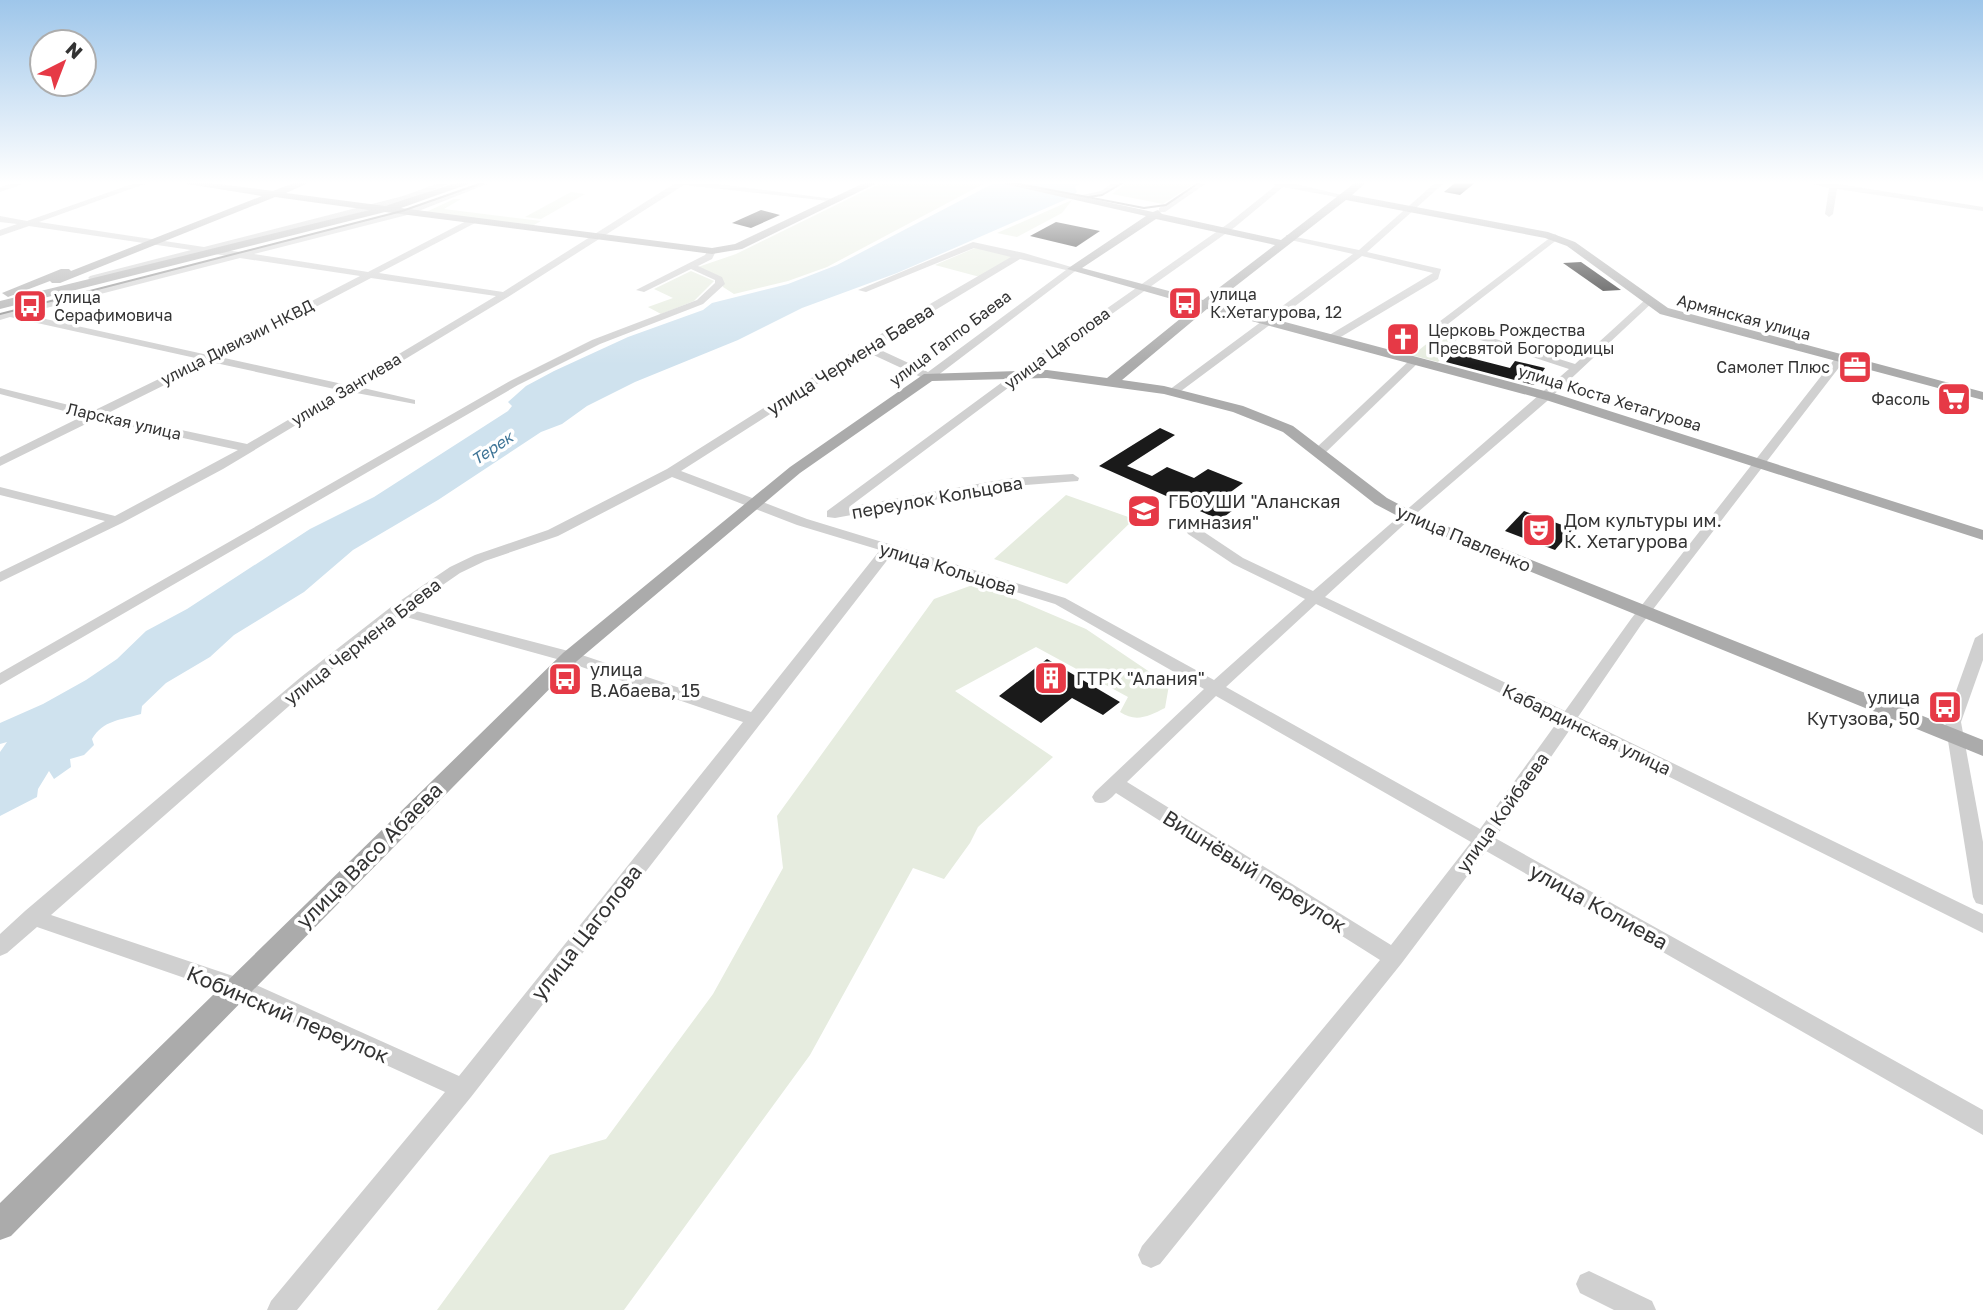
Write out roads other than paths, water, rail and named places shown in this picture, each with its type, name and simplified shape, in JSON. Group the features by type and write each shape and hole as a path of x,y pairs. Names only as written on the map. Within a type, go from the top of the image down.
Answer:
{"main road":[{"path":"2,307 147,243"},
{"path":"2,307 249,243"},
{"path":"648,243 712,251 746,243"},
{"name":"улица Гаппо Баева","path":"1073,269 1112,243"},
{"path":"1111,382 1282,243"},
{"name":"Армянская улица","path":"1570,243 1664,312 1983,396"},
{"name":"улица Коста Хетагурова","path":"1073,269 1546,396 1983,535"},
{"name":"улица Павленко","path":"929,377 1047,374 1111,382 1173,392 1271,421 1301,437 1381,501 1406,515 1983,747"},
{"name":"улица Гаппо Баева","path":"755,503 795,470 929,377"},
{"name":"улица Васо Абаева","path":"0,1225 570,657 755,503"}],"street":[{"path":"159,243 505,295"},
{"path":"93,278 227,243"},
{"path":"2,307 286,243"},
{"name":"улица Дивизии НКВД","path":"0,462 208,359 429,243"},
{"name":"улица Зангиева","path":"0,578 117,520 248,448 588,243"},
{"name":"улица Цаголова","path":"832,514 1020,374 1206,243"},
{"path":"1300,243 1438,271 1434,277 1330,339"},
{"path":"1173,392 1372,243"},
{"path":"1547,243 1440,325 1577,368"},
{"name":"улица Коста Хетагурова","path":"863,290 973,245 1073,269"},
{"path":"641,290 709,257 712,251"},
{"name":"улица Чермена Баева","path":"0,947 307,681 396,610 466,564 553,533 671,472 915,317 1021,255"},
{"path":"0,680 514,383 596,342 700,302 720,284 719,279 691,266"},
{"name":"улица Гаппо Баева","path":"929,377 1073,269"},
{"path":"1214,689 1406,515 1546,396 1649,301"},
{"path":"2,307 208,359 411,402"},
{"name":"улица Павленко","path":"867,348 929,377"},
{"name":"улица Койбаева","path":"1151,1255 1394,958 1482,841 1645,613 1840,359"},
{"path":"1319,452 1415,361"},
{"name":"Ларская улица","path":"0,391 93,415 248,448"},
{"name":"улица Кольцова","path":"671,472 802,522 1060,601 1214,689"},
{"name":"переулок Кольцова","path":"802,522 832,514 1011,482 1073,478"},
{"path":"0,491 117,520"},
{"name":"Кабардинская улица","path":"1193,531 1238,561 1568,719 1983,925"},
{"name":"улица Цаголова","path":"280,1310 463,1089 888,550"},
{"path":"396,610 570,657 753,719"},
{"path":"1983,638 1953,722 1983,897"},
{"name":"Вишнёвый переулок","path":"1214,689 1109,791 1394,958"},
{"name":"улица Колиева","path":"1214,689 1983,1124"},
{"name":"Кобинский переулок","path":"32,917 237,987 463,1089"},
{"path":"1589,1284 1643,1310"}],"water":[{"name":"Терек","path":"879,243 966,243 897,273 802,308 738,340 635,382 587,406 562,424 541,432 438,500 353,550 304,592 234,635 210,657 166,683 142,706 141,714 101,728 92,739 94,745 84,755 70,759 71,767 54,779 49,771 38,789 37,797 0,816 0,752 7,742 0,744 0,723 43,704 86,680 117,659 146,631 187,609 310,529 374,497 508,411 512,406 508,402 526,386 628,337 703,310 712,303 788,284 837,265"}],"tram line":[{"path":"0,314 277,243"}],"place":[{"name":"улица К.Хетагурова, 12","path":"1185,303"},
{"name":"улица Серафимовича","path":"30,306"},
{"name":"Церковь Рождества Пресвятой Богородицы","path":"1403,339"},
{"name":"Самолет Плюс","path":"1855,367"},
{"name":"Фасоль","path":"1954,399"},
{"name":"ГБОУШИ \"Аланская гимназия\"","path":"1144,511"},
{"name":"Дом культуры им. К. Хетагурова","path":"1539,530"},
{"name":"ГТРК \"Алания\"","path":"1051,678"},
{"name":"улица В.Абаева, 15","path":"565,679"},
{"name":"улица Кутузова, 50","path":"1945,707"}]}
